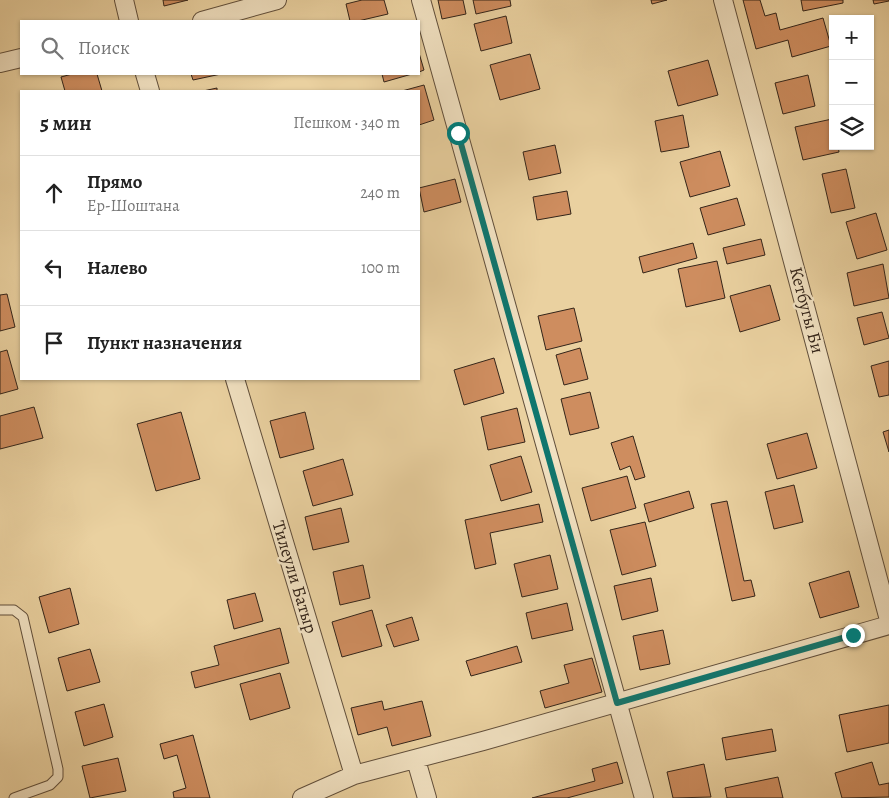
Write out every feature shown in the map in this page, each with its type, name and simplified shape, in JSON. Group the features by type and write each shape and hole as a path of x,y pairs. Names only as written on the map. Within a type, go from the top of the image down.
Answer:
{"street":[{"path":"124,0 129,20"},
{"path":"206,20 277,0"},
{"path":"421,0 644,798"},
{"name":"Кетбугы Би","path":"723,0 886,596 889,620"},
{"path":"0,63 20,58"},
{"path":"144,75 150,90"},
{"name":"Тилеули Батыр","path":"236,380 354,775"},
{"path":"302,798 354,775 416,760 889,625"},
{"path":"416,760 428,798"}],"lane":[{"path":"0,610 14,610 23,617 58,770 58,777 50,786 14,798"}],"building":[{"path":"163,0 188,0 164,6"},
{"path":"362,0 384,0 388,14 362,20 350,20 346,4"},
{"path":"438,0 463,0 466,14 442,19"},
{"path":"473,0 510,0 511,6 476,14"},
{"path":"651,0 667,0 652,4"},
{"path":"743,0 760,0 765,16 776,13 780,30 823,18 829,39 829,47 792,57 788,40 756,49"},
{"path":"801,0 843,0 843,3 803,11"},
{"path":"873,0 889,0 889,1 874,4"},
{"path":"506,16 512,43 481,51 474,24"},
{"path":"530,54 540,89 500,100 490,65"},
{"path":"420,56 424,70 420,72"},
{"path":"708,60 718,95 678,106 668,71"},
{"path":"68,75 97,75 102,90 65,90 61,77"},
{"path":"191,75 216,75 193,80"},
{"path":"382,75 408,75 384,82"},
{"path":"808,75 815,106 783,114 775,83"},
{"path":"424,85 434,120 420,125 420,90 406,90"},
{"path":"683,115 689,147 661,152 655,121"},
{"path":"829,120 829,150 839,150 839,152 803,160 795,127"},
{"path":"555,145 561,173 529,180 523,152"},
{"path":"720,151 730,186 690,197 680,162"},
{"path":"846,169 855,208 831,213 822,174"},
{"path":"455,179 461,202 424,212 420,188"},
{"path":"567,191 571,214 537,220 533,197"},
{"path":"737,198 745,225 708,235 700,208"},
{"path":"876,213 887,250 857,259 846,222"},
{"path":"761,239 765,255 727,264 723,248"},
{"path":"693,243 697,258 643,273 639,257"},
{"path":"717,261 725,298 686,307 678,269"},
{"path":"883,264 889,298 854,306 847,273"},
{"path":"770,285 780,320 740,332 730,296"},
{"path":"7,294 15,327 0,331 0,295"},
{"path":"574,308 582,341 546,350 538,316"},
{"path":"882,312 889,338 864,345 857,318"},
{"path":"580,348 588,379 564,385 556,355"},
{"path":"7,350 18,389 0,394 0,352"},
{"path":"494,358 504,393 464,405 454,370"},
{"path":"889,361 889,395 879,397 871,366"},
{"path":"590,392 599,428 570,435 561,399"},
{"path":"34,407 43,438 0,449 0,416"},
{"path":"517,408 525,442 488,450 481,417"},
{"path":"181,412 200,479 156,491 137,424"},
{"path":"305,412 314,449 280,458 270,421"},
{"path":"889,430 889,452 883,432"},
{"path":"807,433 817,468 777,479 767,444"},
{"path":"633,436 645,477 635,480 630,466 620,470 611,443"},
{"path":"521,456 532,492 501,501 490,465"},
{"path":"343,459 353,495 313,506 303,471"},
{"path":"627,476 636,508 591,521 582,488"},
{"path":"794,485 803,522 774,529 765,492"},
{"path":"689,491 694,508 649,522 644,504"},
{"path":"727,501 744,581 751,580 755,596 732,601 711,504"},
{"path":"539,504 543,522 490,533 496,564 475,569 465,520"},
{"path":"341,508 349,542 313,550 305,517"},
{"path":"645,522 656,566 622,575 610,530"},
{"path":"550,555 558,589 522,597 514,564"},
{"path":"363,565 370,598 340,605 333,572"},
{"path":"849,571 859,607 820,618 809,583"},
{"path":"651,578 658,611 622,620 614,586"},
{"path":"70,588 79,624 49,633 39,597"},
{"path":"255,593 263,621 234,629 227,600"},
{"path":"567,603 573,630 532,639 526,613"},
{"path":"372,610 382,646 342,657 332,622"},
{"path":"412,617 419,640 394,647 386,625"},
{"path":"280,628 289,663 195,688 191,672 219,665 214,646"},
{"path":"663,630 670,664 640,670 633,636"},
{"path":"517,646 522,662 471,676 466,661"},
{"path":"90,649 100,682 67,691 58,658"},
{"path":"592,658 602,692 545,708 540,691 569,683 564,665"},
{"path":"280,673 290,708 250,720 240,684"},
{"path":"382,701 384,710 422,701 431,736 392,746 387,727 358,735 351,708"},
{"path":"104,704 113,737 84,746 75,712"},
{"path":"889,705 889,743 847,752 839,715"},
{"path":"772,729 776,751 726,760 722,738"},
{"path":"193,735 210,798 174,798 173,792 186,788 177,755 164,759 160,744"},
{"path":"118,758 126,791 90,798 82,766"},
{"path":"617,762 623,783 567,798 532,798 595,781 592,769"},
{"path":"872,762 879,785 889,783 889,797 842,798 835,773"},
{"path":"704,764 711,797 673,798 667,772"},
{"path":"778,777 783,798 727,798 725,788"}],"route":[{"path":"458,133 617,703 853,635"}]}
